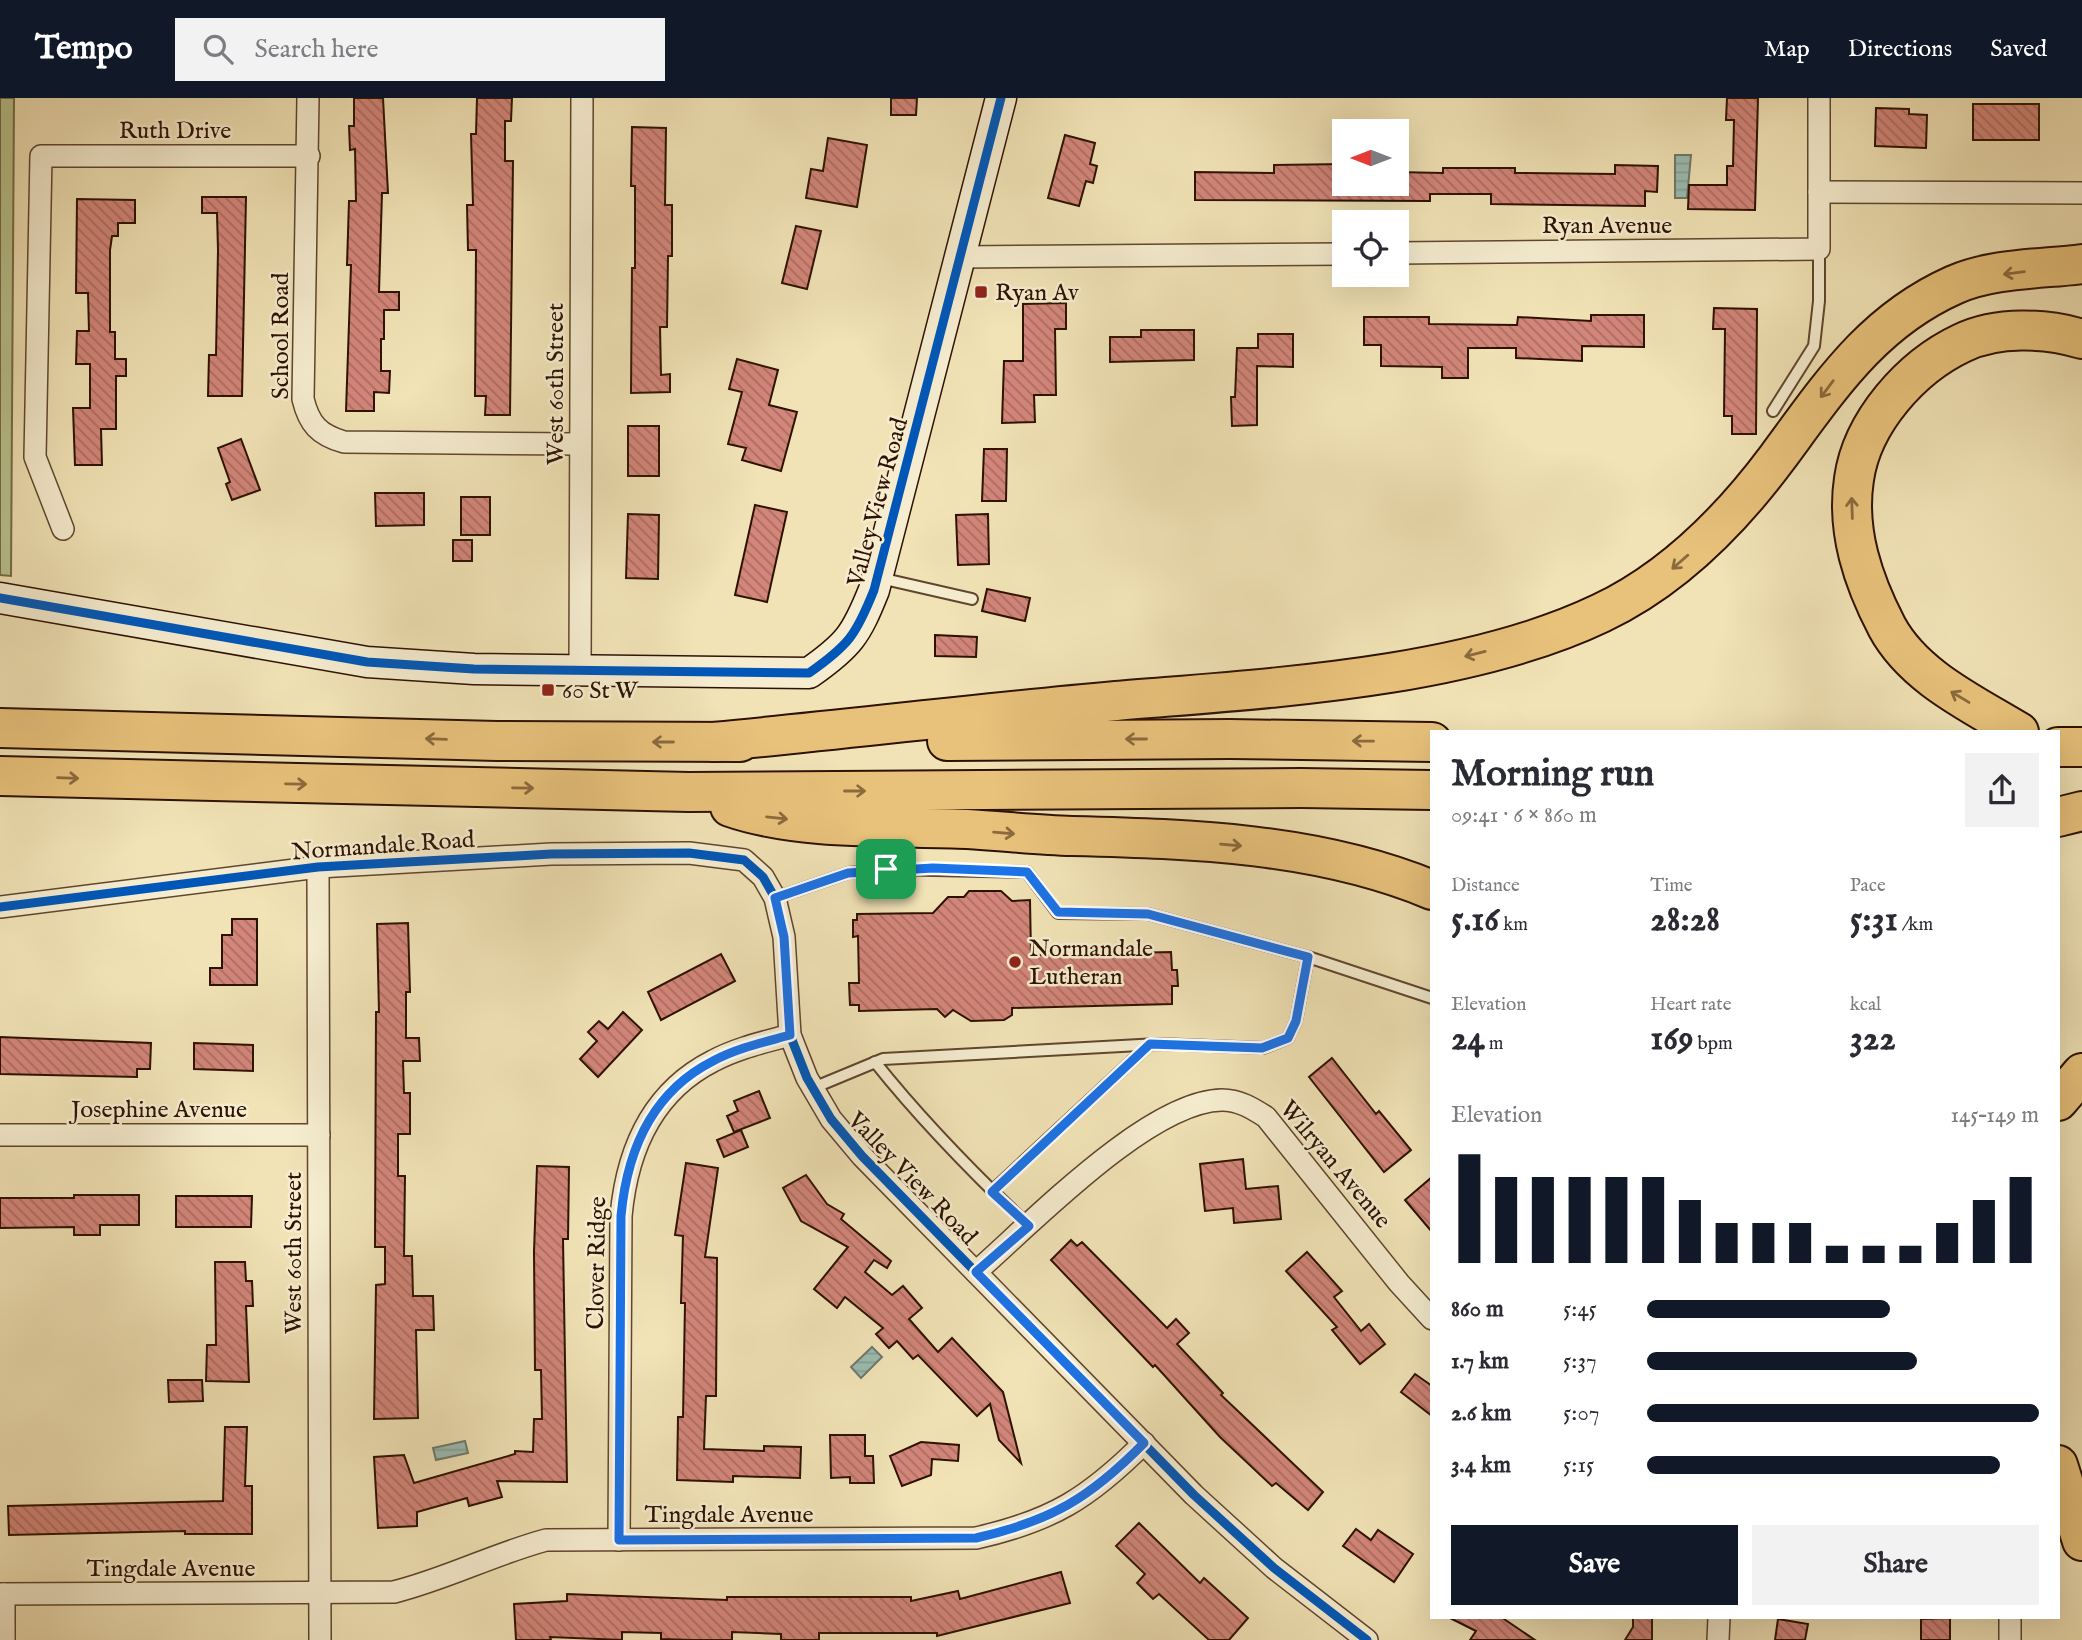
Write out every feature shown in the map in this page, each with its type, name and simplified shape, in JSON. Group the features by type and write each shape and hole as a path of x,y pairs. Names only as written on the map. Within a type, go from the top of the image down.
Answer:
{"highway":[{"path":"714,742 1257,690 1384,673 1557,633 1608,610 1650,585 1695,550 1753,489 1851,359 1921,303 1970,279 2082,264"},
{"path":"2016,730 1941,685 1888,628 1859,557 1852,510 1853,480 1861,450 1890,401 1912,378 1947,351 1979,337 2015,332 2053,332 2082,339"},
{"path":"0,728 497,741 1230,739 1430,742"},
{"path":"2060,747 2082,747"},
{"path":"0,776 689,792 1287,788 1430,790"},
{"path":"689,792 755,815 853,825 1160,839 1277,849 1398,876 1430,889"},
{"path":"2060,800 2082,802"},
{"path":"2060,816 2082,811"},
{"path":"2060,1099 2082,1073"},
{"path":"2060,1471 2082,1541"}],"street":[{"name":"School Road","path":"308,98 303,399 307,415 315,428 328,438 344,442 580,444"},
{"name":"West 60th Street","path":"580,671 582,98"},
{"name":"Valley View Road","path":"580,671 808,673 853,636 878,578 1001,98"},
{"path":"1819,98 1819,250"},
{"name":"Ruth Drive","path":"63,529 35,457 41,156 309,156"},
{"path":"1819,191 2082,193"},
{"name":"Ryan Avenue","path":"1409,253 1819,250"},
{"path":"961,257 1332,254"},
{"path":"0,598 367,662 580,671"},
{"name":"Normandale Road","path":"0,907 318,867 551,854 689,853 744,860 763,877"},
{"name":"West 60th Street","path":"318,867 320,1640"},
{"name":"Valley View Road","path":"763,877 775,898 784,937 790,1035 813,1088 831,1119 862,1156 1194,1495 1274,1568 1367,1640"},
{"name":"Clover Ridge","path":"619,1540 621,1216 628,1167 636,1143 655,1111 681,1083 713,1061 790,1035"},
{"name":"Wilryan Avenue","path":"976,1272 1128,1139 1161,1119 1222,1100 1245,1104 1266,1117 1282,1133 1399,1283 1430,1317"},
{"name":"Josephine Avenue","path":"0,1135 319,1135"},
{"name":"Tingdale Avenue","path":"2,1594 394,1592 438,1581 512,1549 546,1540 976,1538 1016,1529 1055,1514 1091,1492 1144,1443"},
{"path":"2,1594 4,1640"},
{"path":"1718,1640 1719,1619"},
{"path":"2010,1619 2010,1640"}],"lane":[{"path":"1773,411 1814,346 1819,301 1819,250"},
{"path":"878,578 972,599"},
{"path":"775,898 848,873 886,869 1027,872 1058,912 1148,914 1308,957 1430,997"},
{"path":"813,1088 875,1062 1028,1049 1150,1044 1262,1048 1288,1038 1296,1021 1308,957"},
{"path":"992,1192 1150,1044"},
{"path":"875,1062 904,1099 992,1192 1029,1226"}],"green space":[{"path":"0,98 14,98 11,576 0,575"}],"water":[{"path":"1675,155 1691,155 1687,198 1675,198"},
{"path":"872,1347 882,1357 861,1378 851,1367"},
{"path":"465,1441 468,1453 436,1460 433,1448"}],"building":[{"path":"354,98 383,98 388,193 382,193 379,292 399,292 399,310 384,310 384,339 381,339 381,371 390,371 389,393 374,392 374,411 346,411 351,265 347,265 349,201 356,201 355,149 350,150 349,126 354,126"},
{"path":"477,98 512,98 511,121 505,121 505,161 513,161 510,415 485,415 486,396 475,396 476,250 468,250 467,205 473,205 471,134 476,134"},
{"path":"891,98 917,98 916,115 891,115"},
{"path":"1727,98 1758,98 1755,210 1688,209 1689,185 1727,185 1727,166 1733,166 1734,120 1726,120"},
{"path":"1973,104 2039,104 2039,140 1973,140"},
{"path":"1876,108 1909,109 1909,114 1927,115 1926,148 1875,146"},
{"path":"632,127 666,128 665,205 672,205 672,256 668,256 667,327 660,327 661,375 670,374 670,392 631,393 632,268 635,268 635,186 631,186"},
{"path":"1065,135 1095,143 1090,164 1097,166 1093,183 1086,181 1079,206 1048,198"},
{"path":"828,138 867,145 857,207 806,198 811,169 823,171"},
{"path":"1332,164 1332,196 1409,196 1409,172 1443,173 1443,168 1515,168 1515,173 1615,174 1615,165 1658,166 1657,192 1645,191 1645,206 1491,204 1491,194 1430,194 1430,201 1195,200 1195,172 1274,173 1274,165"},
{"path":"202,197 246,197 242,396 208,396 209,355 216,355 217,213 202,213"},
{"path":"77,199 135,200 135,223 118,223 118,236 112,236 110,250 110,332 115,332 115,359 126,359 126,376 116,376 116,429 101,429 102,465 75,465 73,408 90,408 90,364 76,364 77,331 89,331 88,293 76,293"},
{"path":"796,226 821,231 807,289 782,283"},
{"path":"1066,303 1066,329 1055,329 1056,395 1034,395 1035,422 1002,423 1004,361 1023,361 1023,304"},
{"path":"1714,308 1757,309 1756,434 1732,434 1732,416 1724,416 1725,329 1713,329"},
{"path":"1591,315 1644,315 1644,347 1582,346 1582,361 1516,358 1516,348 1468,348 1468,378 1442,378 1442,367 1381,366 1381,345 1364,345 1364,317 1429,317 1429,324 1517,325 1518,317 1591,321"},
{"path":"1141,330 1194,330 1194,360 1110,362 1110,337 1141,337"},
{"path":"1258,334 1293,334 1293,367 1257,366 1257,425 1232,426 1231,397 1235,397 1237,348 1258,348"},
{"path":"737,359 778,370 769,405 797,412 781,471 742,460 746,448 728,444 742,392 729,389"},
{"path":"628,426 659,426 659,476 628,476"},
{"path":"241,439 260,490 232,500 226,484 230,482 218,448"},
{"path":"984,449 1007,449 1006,501 982,501"},
{"path":"375,493 424,493 424,525 376,526"},
{"path":"461,497 490,497 490,535 461,535"},
{"path":"755,505 787,512 767,602 735,595"},
{"path":"628,514 659,515 658,579 626,578"},
{"path":"988,514 989,564 958,565 956,515"},
{"path":"453,540 472,540 472,561 453,561"},
{"path":"987,589 1030,598 1025,621 982,611"},
{"path":"935,635 977,637 976,657 935,656"},
{"name":"Normandale Lutheran","path":"969,891 1001,891 1012,901 1030,900 1031,955 1171,952 1172,970 1177,970 1178,986 1172,986 1172,1004 1012,1008 1012,1015 1004,1020 971,1021 953,1010 945,1017 937,1009 859,1011 859,1005 850,1005 849,983 859,983 858,936 853,937 853,920 857,920 857,914 933,913 948,897 964,897"},
{"path":"232,919 257,919 257,985 210,985 210,968 222,968 222,935 232,935"},
{"path":"408,923 410,992 406,992 406,1038 419,1038 420,1061 403,1061 404,1093 410,1093 410,1134 398,1134 398,1176 405,1176 404,1256 412,1256 413,1296 433,1296 434,1330 416,1330 418,1418 374,1419 376,1285 385,1284 385,1247 375,1247 376,1012 379,1012 377,924"},
{"path":"721,954 735,981 661,1020 648,992"},
{"path":"623,1012 642,1030 598,1077 580,1059 597,1041 588,1032 599,1021 608,1029"},
{"path":"0,1037 151,1043 150,1069 137,1069 137,1077 0,1074"},
{"path":"194,1043 253,1045 253,1071 194,1069"},
{"path":"1332,1058 1376,1114 1379,1111 1411,1150 1384,1172 1309,1077"},
{"path":"759,1091 770,1118 734,1132 727,1116 738,1111 734,1101"},
{"path":"741,1130 748,1147 724,1157 717,1140"},
{"path":"1243,1159 1246,1189 1278,1186 1281,1219 1234,1223 1233,1208 1205,1211 1200,1164"},
{"path":"686,1163 718,1168 705,1257 717,1258 716,1396 706,1396 704,1449 764,1451 764,1446 801,1447 800,1478 733,1476 733,1482 677,1480 678,1417 683,1417 685,1303 681,1303 683,1236 675,1235"},
{"path":"537,1166 569,1167 568,1239 563,1239 567,1482 497,1481 502,1497 469,1506 467,1498 417,1512 417,1526 378,1528 374,1457 404,1455 414,1483 515,1454 515,1451 533,1452 534,1419 542,1419 541,1370 535,1370 534,1252"},
{"path":"806,1175 827,1204 844,1214 841,1219 891,1261 887,1268 874,1260 865,1272 892,1295 903,1286 922,1308 909,1319 938,1352 952,1338 1003,1392 1021,1463 999,1440 990,1404 977,1416 918,1355 913,1359 897,1341 889,1348 876,1334 883,1328 845,1297 837,1308 814,1289 848,1247 801,1221 783,1188"},
{"path":"1430,1179 1430,1230 1405,1200"},
{"path":"74,1195 139,1195 139,1225 100,1225 100,1235 74,1235 74,1227 0,1228 0,1198 74,1198"},
{"path":"176,1196 252,1196 251,1227 176,1227"},
{"path":"1071,1240 1077,1246 1082,1242 1167,1328 1176,1319 1189,1333 1177,1344 1223,1393 1221,1395 1323,1492 1308,1510 1276,1483 1272,1486 1220,1437 1155,1365 1153,1367 1051,1260"},
{"path":"1307,1252 1342,1291 1334,1297 1361,1331 1369,1324 1385,1344 1360,1364 1332,1330 1337,1327 1286,1271"},
{"path":"215,1262 245,1262 246,1281 252,1281 253,1306 246,1306 249,1382 206,1381 207,1345 216,1345"},
{"path":"1415,1374 1430,1385 1430,1414 1401,1392"},
{"path":"168,1380 202,1380 203,1401 169,1402"},
{"path":"225,1427 247,1427 245,1486 252,1486 252,1534 185,1534 185,1531 9,1535 8,1506 223,1501"},
{"path":"830,1435 865,1435 865,1456 873,1456 874,1483 850,1483 850,1477 831,1478"},
{"path":"921,1442 959,1445 958,1461 932,1459 931,1475 902,1486 890,1456"},
{"path":"1139,1523 1200,1583 1204,1578 1248,1618 1229,1640 1209,1640 1159,1594 1153,1599 1137,1583 1145,1574 1116,1546"},
{"path":"1356,1529 1371,1540 1378,1530 1413,1554 1394,1582 1343,1546"},
{"path":"1061,1572 1070,1603 937,1636 937,1633 819,1633 819,1640 781,1640 781,1634 732,1632 732,1640 691,1640 661,1639 661,1633 622,1632 622,1640 550,1637 551,1640 516,1640 514,1604 567,1601 567,1594 727,1600 727,1597 911,1597 911,1601 958,1591 960,1599"},
{"path":"1452,1619 1504,1619 1535,1640 1470,1640 1476,1631"},
{"path":"1633,1619 1652,1619 1652,1640 1625,1640 1633,1627"},
{"path":"1778,1619 1808,1624 1805,1640 1775,1640"},
{"path":"1921,1619 1950,1619 1950,1640 1921,1640"}],"cycle path":[{"path":"0,598 367,662 474,669 809,673 834,655 850,638 874,590 1001,98"},
{"path":"0,907 318,867 551,854 689,853 744,860 763,877 775,898 784,937 790,1035 807,1078 831,1119 862,1156 1194,1495 1274,1568 1367,1640"}],"place":[{"name":"Ryan Av","path":"981,292"},
{"name":"60 St W","path":"548,690"},
{"name":"Normandale Lutheran","path":"1015,962"}],"route":[{"path":"886,869 1027,872 1058,912 1148,914 1308,957 1296,1021 1288,1038 1262,1048 1150,1044 992,1192 1029,1226 976,1272 1144,1443 1091,1492 1055,1514 1016,1529 976,1538 619,1540 621,1216 625,1178 636,1143 655,1111 681,1083 713,1061 790,1035 784,937 775,898 848,873 886,869"}]}
